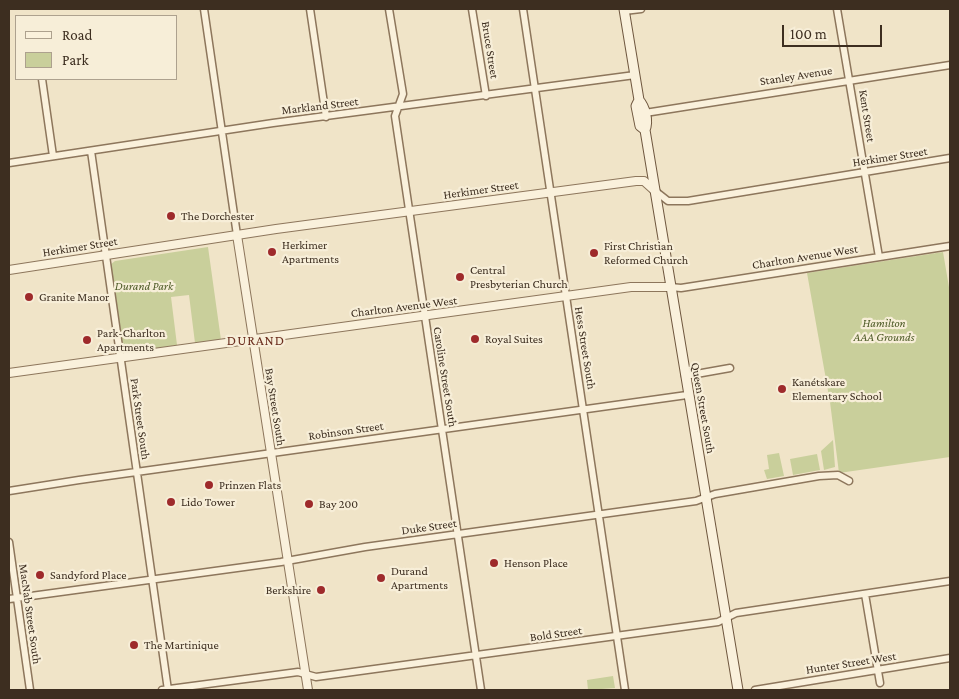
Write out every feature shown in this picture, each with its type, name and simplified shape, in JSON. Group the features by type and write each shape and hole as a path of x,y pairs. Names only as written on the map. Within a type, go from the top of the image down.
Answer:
{"main road":[{"name":"Queen Street South","path":"624,10 639,100 644,106 647,125 644,130"},
{"name":"Queen Street South","path":"639,100 636,106 640,126 644,130 738,690"}],"street":[{"name":"Bay Street South","path":"204,9 308,690"},
{"path":"310,9 326,116"},
{"name":"Caroline Street South","path":"389,9 403,94 400,107 394,116 481,690"},
{"name":"Bruce Street","path":"472,9 486,96"},
{"name":"Hess Street South","path":"523,9 625,690"},
{"path":"624,10 641,9"},
{"name":"Kent Street","path":"837,9 879,257"},
{"name":"Stanley Avenue","path":"645,113 850,79 950,65"},
{"name":"Markland Street","path":"9,163 326,116 635,75"},
{"path":"42,80 53,156"},
{"name":"Park Street South","path":"91,151 166,690"},
{"name":"Herkimer Street","path":"9,270 237,235 636,181 644,181 668,201 688,201 950,158"},
{"name":"Charlton Avenue West","path":"9,373 254,340 424,314 566,297 631,286 681,288 950,246"},
{"path":"685,376 730,368"},
{"name":"Robinson Street","path":"9,492 136,472 688,395"},
{"name":"Duke Street","path":"9,598 696,501 819,476 838,475 848,481"},
{"name":"MacNab Street South","path":"9,542 30,690"},
{"name":"Bold Street","path":"166,690 298,672 316,677 618,637 718,622 736,613 950,581"},
{"path":"865,594 880,683"},
{"name":"Hunter Street West","path":"755,690 950,658"}],"green space":[{"name":"Durand Park","path":"208,247 221,340 195,343 189,295 171,297 177,345 129,354 124,352 110,265 115,261"},
{"name":"Hamilton AAA Grounds","path":"943,252 950,293 950,457 839,473 830,402 807,273"},
{"path":"833,440 835,467 824,470 821,451"},
{"path":"779,453 784,476 767,479 764,470 769,469 767,455"},
{"path":"817,454 820,470 793,475 790,459"},
{"path":"613,676 615,688 588,690 587,680"}],"place":[{"name":"The Dorchester","path":"171,216"},
{"name":"Herkimer Apartments","path":"272,252"},
{"name":"First Christian Reformed Church","path":"594,253"},
{"name":"Central Presbyterian Church","path":"460,277"},
{"name":"Granite Manor","path":"29,297"},
{"name":"Royal Suites","path":"475,339"},
{"name":"Park-Charlton Apartments","path":"87,340"},
{"name":"Kanétskare Elementary School","path":"782,389"},
{"name":"Prinzen Flats","path":"209,485"},
{"name":"Lido Tower","path":"171,502"},
{"name":"Bay 200","path":"309,504"},
{"name":"Henson Place","path":"494,563"},
{"name":"Sandyford Place","path":"40,575"},
{"name":"Durand Apartments","path":"381,578"},
{"name":"Berkshire","path":"321,590"},
{"name":"The Martinique","path":"134,645"}],"district":[{"name":"DURAND","path":"256,341"}]}
